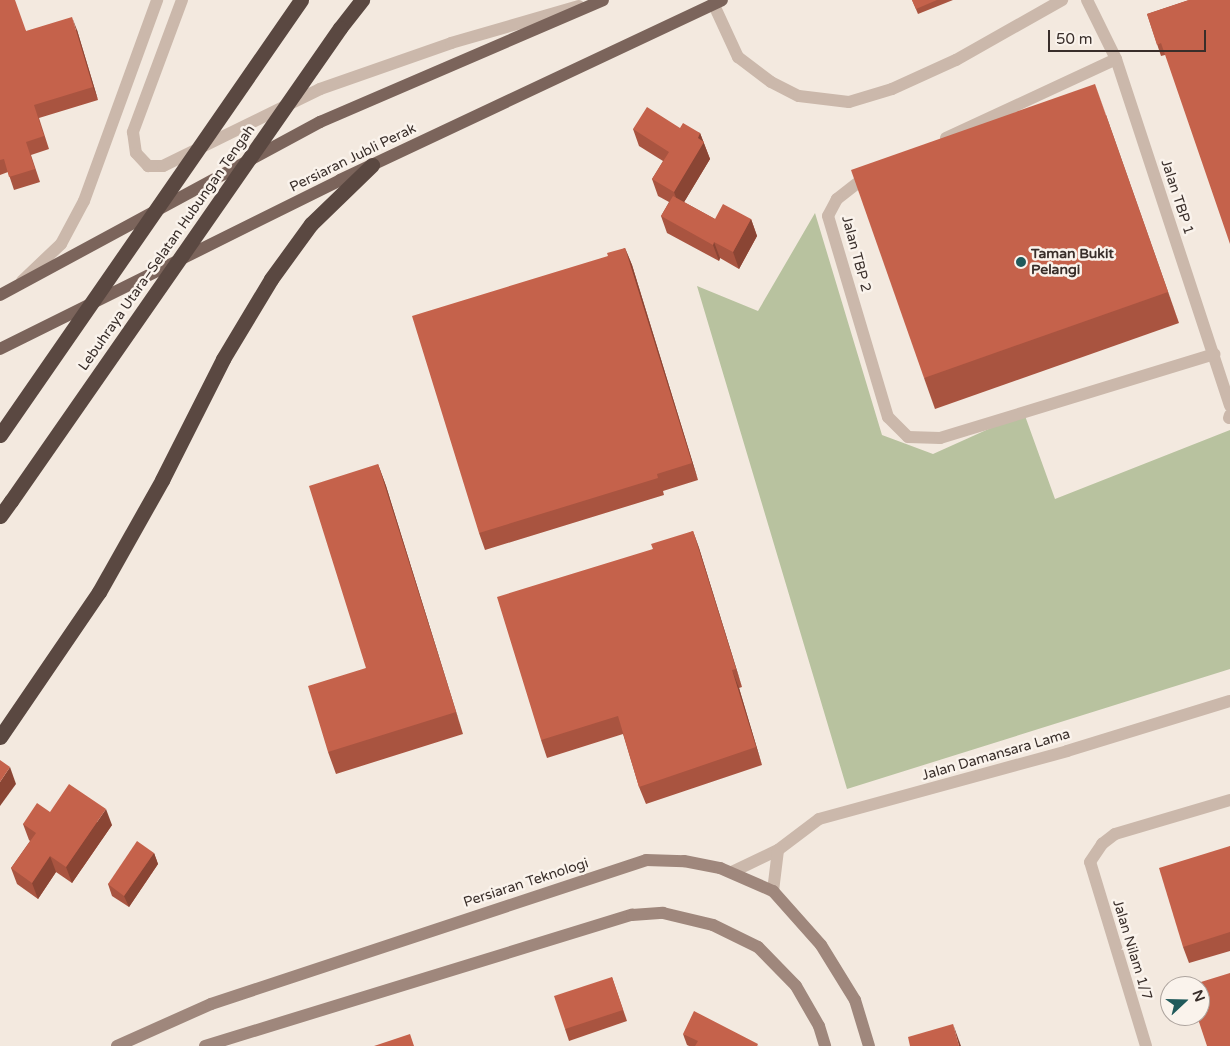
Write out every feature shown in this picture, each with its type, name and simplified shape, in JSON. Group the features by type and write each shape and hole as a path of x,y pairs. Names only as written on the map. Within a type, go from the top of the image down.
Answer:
{"highway":[{"path":"0,435 301,0"},
{"name":"Lebuhraya Utara–Selatan Hubungan Tengah","path":"0,516 340,28 362,0"},
{"path":"0,737 99,592 162,480 224,359 271,279 312,224 372,165"}],"main road":[{"path":"0,295 320,122 603,0"},
{"name":"Persiaran Jubli Perak","path":"0,349 372,165 717,2"},
{"name":"Persiaran Teknologi","path":"117,1046 211,1004 646,860 684,861 732,872 773,890 793,910 855,1000 869,1046"},
{"path":"205,1046 632,915 663,913 713,925 758,947 796,986 819,1026 826,1046"}],"street":[{"path":"14,288 61,244 84,200 157,0"},
{"path":"182,0 133,132 136,153 148,166 163,166 320,89 451,43 598,0"},
{"path":"717,2 738,57 771,82 798,96 849,102 892,89 956,60 1062,0"},
{"name":"Jalan TBP 1","path":"1087,0 1116,59 1214,354 1230,413"},
{"path":"936,143 1116,59"},
{"name":"Jalan TBP 2","path":"883,168 865,176 837,199 828,216 888,417 908,436 940,438 1214,354"},
{"name":"Jalan Damansara Lama","path":"732,872 778,850 819,819 1067,751 1230,701"},
{"name":"Jalan Nilam 1/7","path":"1146,1046 1090,862 1102,844 1115,834 1230,800"},
{"path":"773,890 778,850"}],"green space":[{"path":"815,213 882,435 933,454 1024,413 1055,499 1230,430 1230,669 847,789 697,286 758,311"}],"building":[{"path":"0,0 15,0 26,31 72,17 93,87 34,105 44,136 26,142 35,169 9,177 4,159 0,160"},
{"path":"912,0 937,0 916,9"},
{"path":"1189,0 1230,0 1230,244 1161,43 1157,45 1147,14"},
{"name":"Taman Bukit Pelangi","path":"1095,84 1168,292 924,378 851,170"},
{"path":"647,107 680,128 683,123 700,133 698,138 704,142 674,192 652,179 669,152 633,129"},
{"path":"673,196 715,219 723,204 751,219 733,252 714,242 713,245 661,216"},
{"path":"625,248 692,463 657,474 658,478 479,533 412,316 608,256 607,253"},
{"path":"378,464 456,712 328,752 308,686 366,668 309,486"},
{"path":"693,531 736,669 732,670 756,747 639,787 618,716 541,740 497,597 653,549 651,544"},
{"path":"0,760 10,767 0,782"},
{"path":"69,784 106,809 66,867 50,856 32,883 11,868 36,833 23,824 37,803 50,812"},
{"path":"137,841 154,853 124,896 108,884"},
{"path":"1230,846 1230,932 1183,947 1159,868"},
{"path":"1230,973 1230,1046 1207,1046 1200,1026 1210,1026 1210,979"},
{"path":"612,977 623,1010 565,1029 554,996"},
{"path":"694,1011 758,1044 757,1046 695,1046 698,1041 683,1034"},
{"path":"953,1024 959,1046 910,1046 908,1037"},
{"path":"410,1034 414,1046 374,1046"}],"place":[{"name":"Taman Bukit Pelangi","path":"1021,262"}]}
